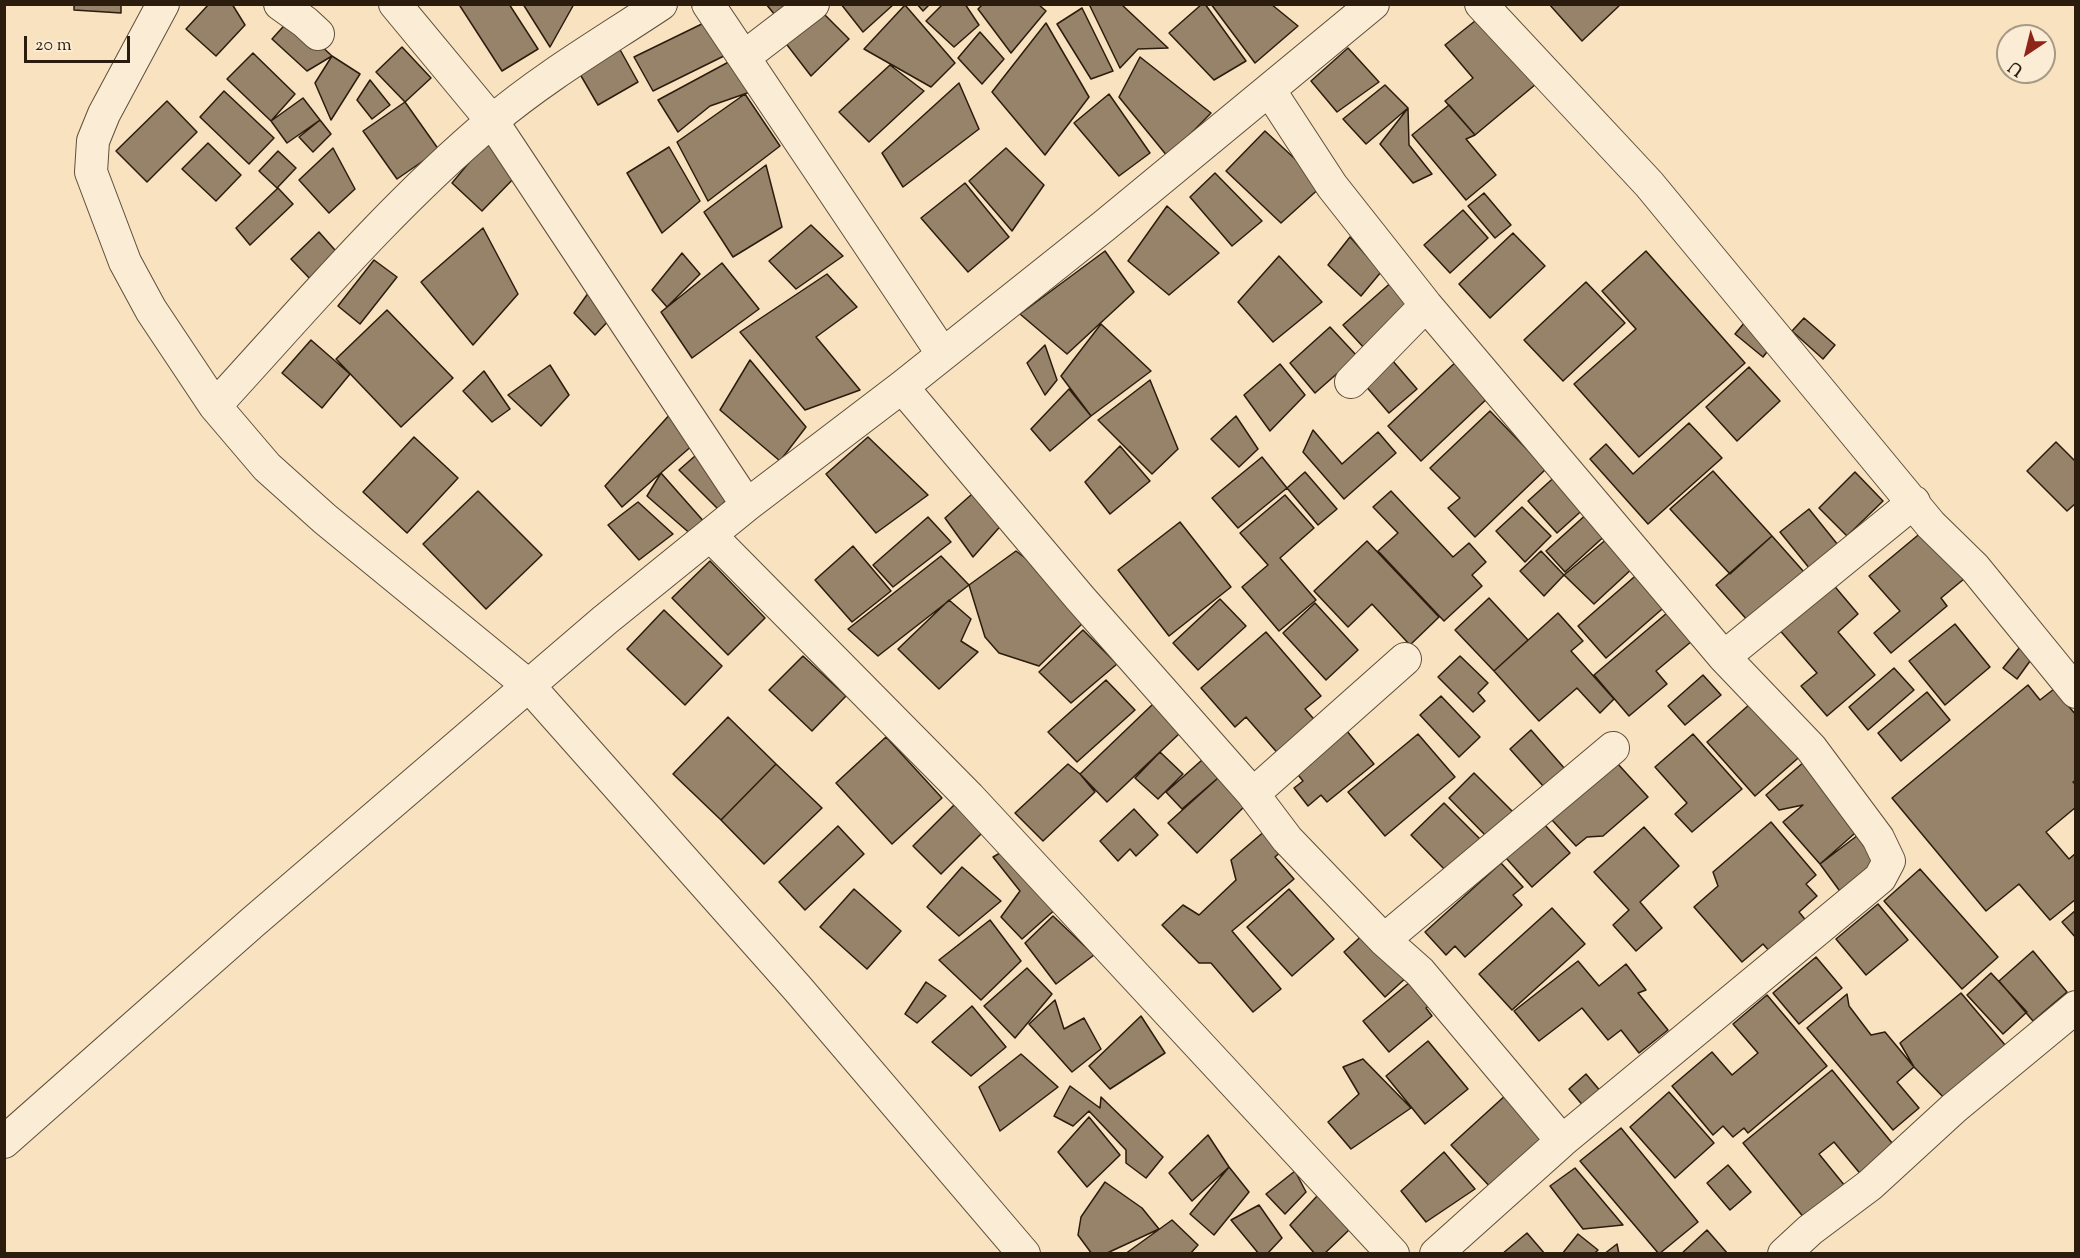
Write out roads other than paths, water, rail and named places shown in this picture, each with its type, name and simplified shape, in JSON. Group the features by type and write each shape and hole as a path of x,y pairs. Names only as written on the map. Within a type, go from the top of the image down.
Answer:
{"street":[{"path":"163,4 104,114 93,141 92,172 125,262 151,310 215,406 267,467 316,511 529,686 798,989 1024,1254"},
{"path":"280,4 318,34"},
{"path":"395,4 492,121 747,505"},
{"path":"215,406 385,222 492,121 547,80 661,4"},
{"path":"708,4 942,353"},
{"path":"744,57 813,4"},
{"path":"4,1142 262,914 529,686 747,505 902,387 1104,226 1373,4"},
{"path":"1481,4 1649,184 1914,501 1931,525 1975,568 2076,692"},
{"path":"1270,91 1332,186 1426,305 1724,657 1811,748 1878,838 1889,861 1880,878 1562,1142 1436,1254"},
{"path":"1351,382 1426,305"},
{"path":"902,387 1080,598 1253,794 1287,839 1384,940 1433,987 1562,1142"},
{"path":"1724,657 1914,501"},
{"path":"711,536 969,797 1393,1254"},
{"path":"1253,794 1405,658"},
{"path":"1384,940 1612,748"},
{"path":"1784,1254 1810,1230 1870,1185 1954,1108 2076,1007"}]}
